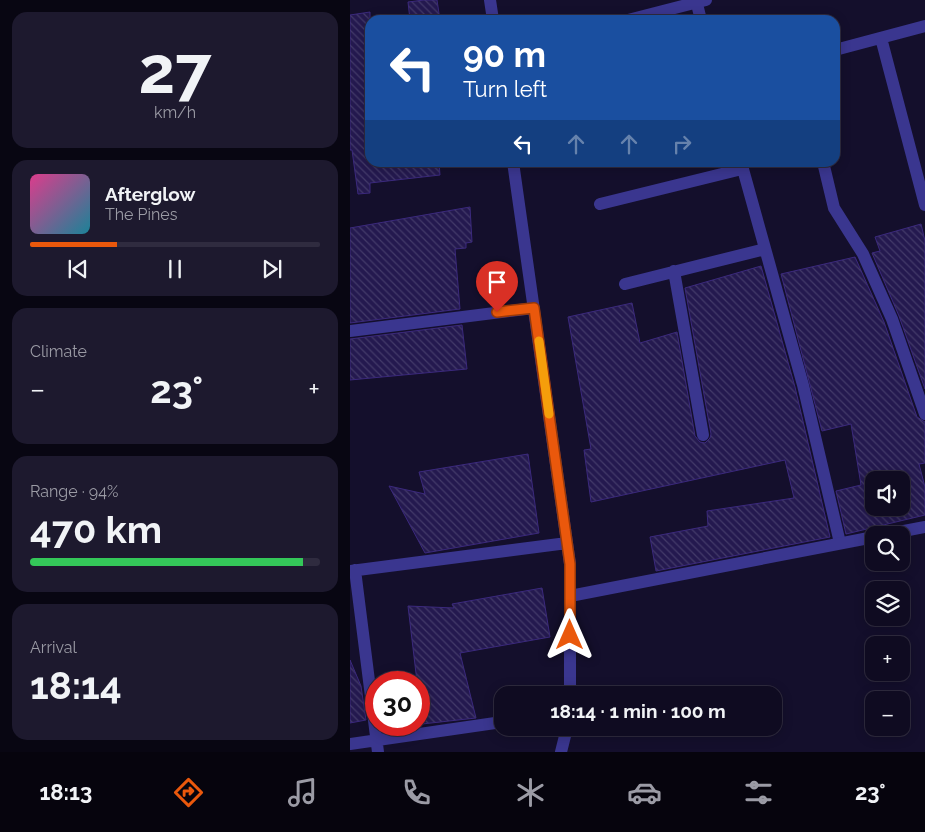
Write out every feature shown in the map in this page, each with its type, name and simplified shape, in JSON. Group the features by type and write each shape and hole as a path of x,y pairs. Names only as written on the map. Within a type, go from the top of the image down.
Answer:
{"street":[{"path":"490,0 492,15"},
{"path":"647,15 699,1 700,15"},
{"path":"840,49 925,26"},
{"path":"881,38 925,205"},
{"path":"514,167 567,543 570,596 570,686"},
{"path":"600,204 738,167"},
{"path":"742,167 803,385 840,543"},
{"path":"824,167 834,208 863,254 889,311 925,414"},
{"path":"625,284 765,249"},
{"path":"674,271 703,435"},
{"path":"350,331 534,308"},
{"path":"910,530 925,527"},
{"path":"570,596 865,539"},
{"path":"377,746 352,571 567,543"},
{"path":"350,744 377,746 494,724"},
{"path":"561,752 565,736"}],"building":[{"path":"437,0 439,15 409,15 408,2"},
{"path":"370,12 370,15 365,15 365,167 439,167 440,175 370,183 370,193 358,194 352,150 350,150 350,15"},
{"path":"470,207 472,242 466,243 466,248 455,249 460,309 350,323 350,228"},
{"path":"921,224 925,241 925,389 899,316 872,253 880,251 875,237"},
{"path":"855,257 884,322 917,417 925,422 925,463 919,464 925,487 925,515 879,526 865,526 865,529 846,534 836,491 861,485 851,424 822,431 781,274"},
{"path":"761,266 795,387 830,537 656,571 650,537 708,526 707,511 794,498 785,460 591,502 584,450 591,449 568,317 632,303 640,343 677,332 695,436 700,442 705,443 711,434 685,288"},
{"path":"462,325 467,369 350,380 350,339"},
{"path":"528,454 539,533 425,553 389,486 425,494 419,472"},
{"path":"542,588 550,637 460,653 476,718 430,723 430,671 416,671 408,606 454,608 452,604"},
{"path":"350,660 361,686 365,720 350,723"}],"slow traffic":[{"path":"539,341 549,414"}],"route":[{"path":"497,312 534,308 570,564 570,635"}]}
